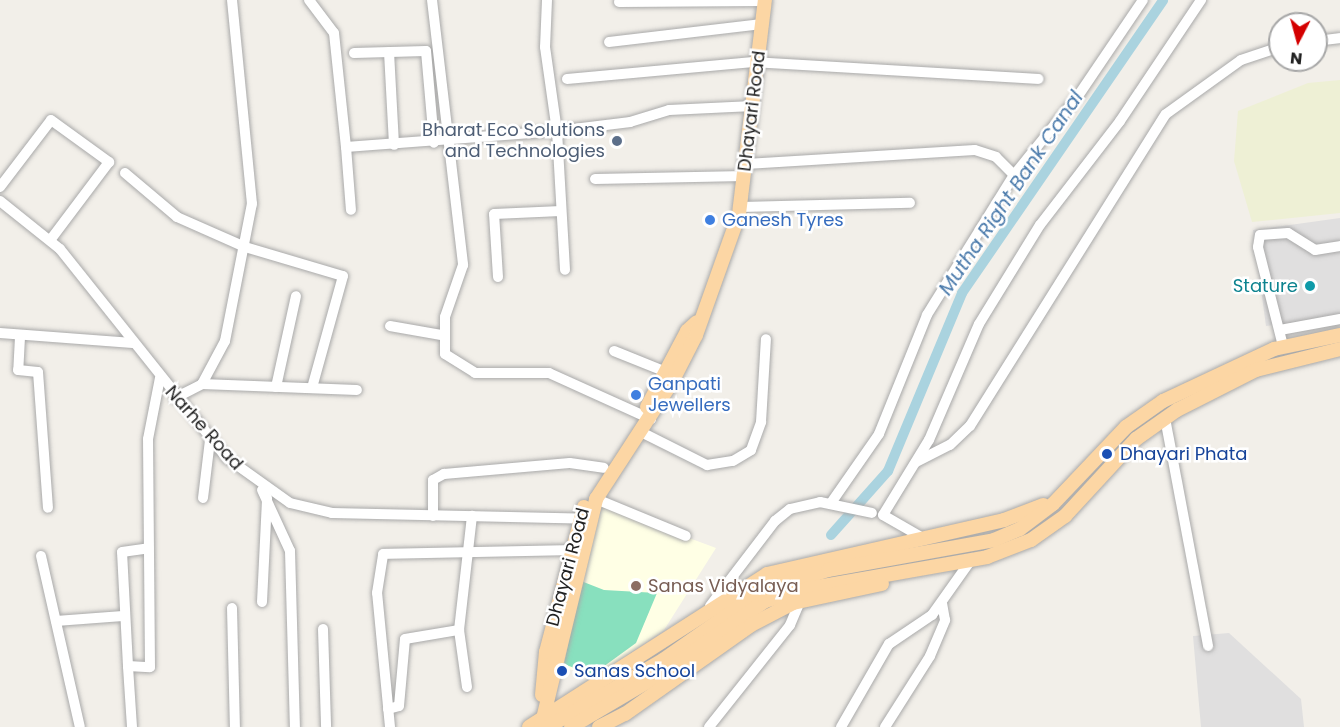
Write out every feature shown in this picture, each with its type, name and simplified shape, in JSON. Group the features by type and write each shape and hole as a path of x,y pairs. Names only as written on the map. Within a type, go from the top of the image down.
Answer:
{"main road":[{"name":"Dhayari Road","path":"544,700 546,652 570,550 604,468 646,417 697,322 741,207 765,0"},
{"name":"Dhayari Road","path":"539,726 584,519 641,432 666,372 697,322"},
{"path":"572,727 669,669 763,590 807,575 994,540 1020,529 1061,496 1141,415 1222,370 1283,346 1340,335"},
{"path":"539,726 663,660 721,623 787,593 971,560 1016,547 1065,516 1118,456 1165,418 1256,370 1340,349"},
{"path":"539,726 710,606 767,574 1004,520 1061,496"},
{"path":"598,727 751,625 800,601 928,576 948,563"}],"street":[{"path":"202,384 225,341 252,204 232,0"},
{"path":"309,0 334,33 351,210"},
{"path":"432,0 463,275 441,335 448,357 474,373 549,373 646,417"},
{"path":"547,0 545,47 557,131 565,270"},
{"path":"619,2 765,0"},
{"path":"831,503 879,434 927,315 1014,175 1078,96 1143,0"},
{"path":"877,514 916,462 979,324 1040,225 1120,121 1201,0"},
{"path":"609,42 762,24"},
{"path":"388,51 394,145"},
{"path":"354,52 426,51 434,143"},
{"path":"916,462 950,445 970,426 1166,114 1241,60 1268,51"},
{"path":"567,79 757,66 1038,79"},
{"path":"346,147 449,142 630,122 669,110 753,106"},
{"path":"0,187 51,120 109,162 51,239"},
{"path":"595,179 745,170 975,150 996,157 1014,175"},
{"path":"125,173 177,217 245,247 343,276 312,388"},
{"name":"Narhe Road","path":"0,201 51,239 210,440 260,487 290,504 332,513 584,519"},
{"path":"741,207 910,203"},
{"path":"498,277 494,214 561,212"},
{"path":"1283,346 1258,247 1260,235 1288,233 1316,250 1340,246"},
{"path":"276,387 296,296"},
{"path":"1280,330 1340,319"},
{"path":"390,326 441,335"},
{"path":"0,333 20,337 133,343"},
{"path":"20,337 18,370 38,372 48,508"},
{"path":"641,432 707,465 733,461 751,450 761,422 766,339"},
{"path":"614,351 666,372"},
{"path":"128,666 150,667 148,439 160,378"},
{"path":"175,398 202,384 357,390"},
{"path":"1165,418 1208,646"},
{"path":"203,498 210,440"},
{"path":"433,516 433,480 444,474 570,463 604,468"},
{"path":"260,487 290,551 295,727"},
{"path":"262,602 267,498"},
{"path":"596,499 686,536"},
{"path":"710,606 775,521 803,504 831,503 877,514 923,538"},
{"path":"467,687 459,630 472,516"},
{"path":"132,727 123,616 122,552 148,548"},
{"path":"390,727 377,593 383,554 469,555 570,550"},
{"path":"41,556 80,727"},
{"path":"841,727 890,644 942,603 971,560"},
{"path":"709,727 790,625 800,601"},
{"path":"885,727 930,656 945,620 942,603"},
{"path":"232,608 234,727"},
{"path":"56,621 123,616"},
{"path":"323,628 326,727"},
{"path":"388,709 399,706 405,639 459,630"}],"shaded area":[{"path":"1340,80 1340,213 1252,222 1234,161 1238,111 1308,83"},
{"name":"Stature","path":"1340,218 1340,317 1266,326 1253,230"},
{"name":"Sanas Vidyalaya","path":"603,506 716,548 664,630 593,678 559,665 578,578"},
{"path":"1229,633 1301,699 1304,727 1201,727 1193,636"}],"green space":[{"path":"581,581 604,590 657,593 636,643 592,675 564,664"}],"waterway":[{"name":"Mutha Right Bank Canal","path":"831,535 888,471 962,293 1163,0"}],"place":[{"name":"Bharat Eco Solutions and Technologies","path":"617,141"},
{"name":"Ganesh Tyres","path":"710,220"},
{"name":"Stature","path":"1310,286"},
{"name":"Ganpati Jewellers","path":"636,395"},
{"name":"Dhayari Phata","path":"1107,454"},
{"name":"Sanas Vidyalaya","path":"636,586"},
{"name":"Sanas School","path":"562,671"}]}
